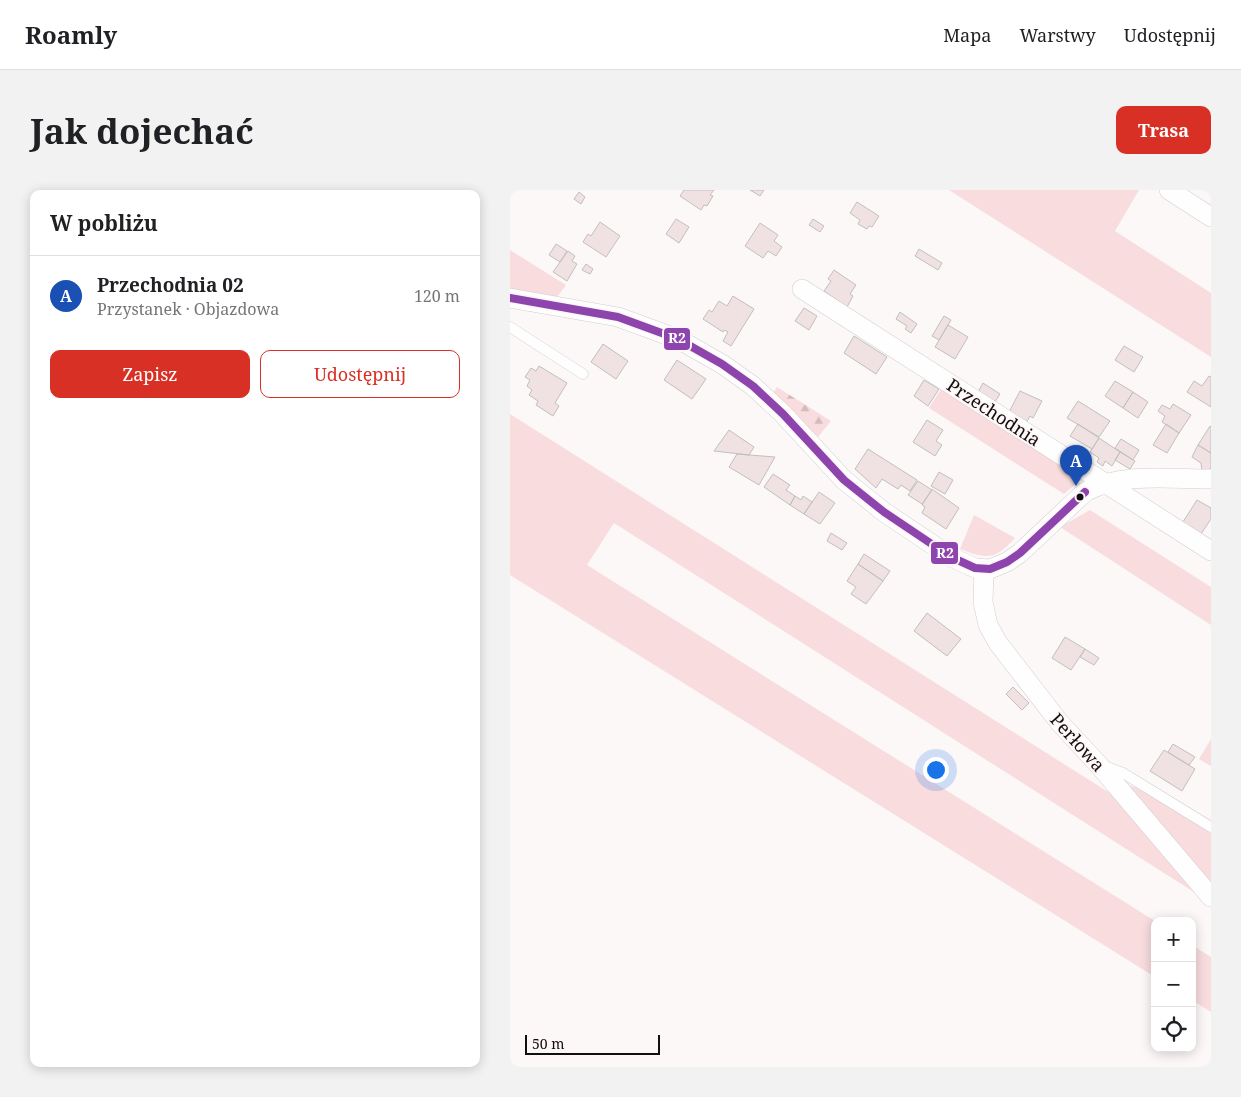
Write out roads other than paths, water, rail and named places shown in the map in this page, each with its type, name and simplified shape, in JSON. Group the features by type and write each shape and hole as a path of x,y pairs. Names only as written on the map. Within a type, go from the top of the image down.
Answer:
{"street":[{"path":"1169,190 1211,217"},
{"name":"Przechodnia","path":"802,289 1211,552"},
{"path":"510,298 618,317 678,339 722,364 753,386 783,414 844,480 884,512 918,533 951,557 975,568 997,567 1007,562 1020,553 1085,492 1104,484 1141,479 1211,479"},
{"name":"Perłowa","path":"984,569 983,602 988,625 998,643 1059,722 1098,764 1211,897"}],"lane":[{"path":"510,327 583,374"},
{"path":"1098,764 1123,773 1211,827"}],"place":[{"name":"Przechodnia 02","path":"1076,486"}]}
